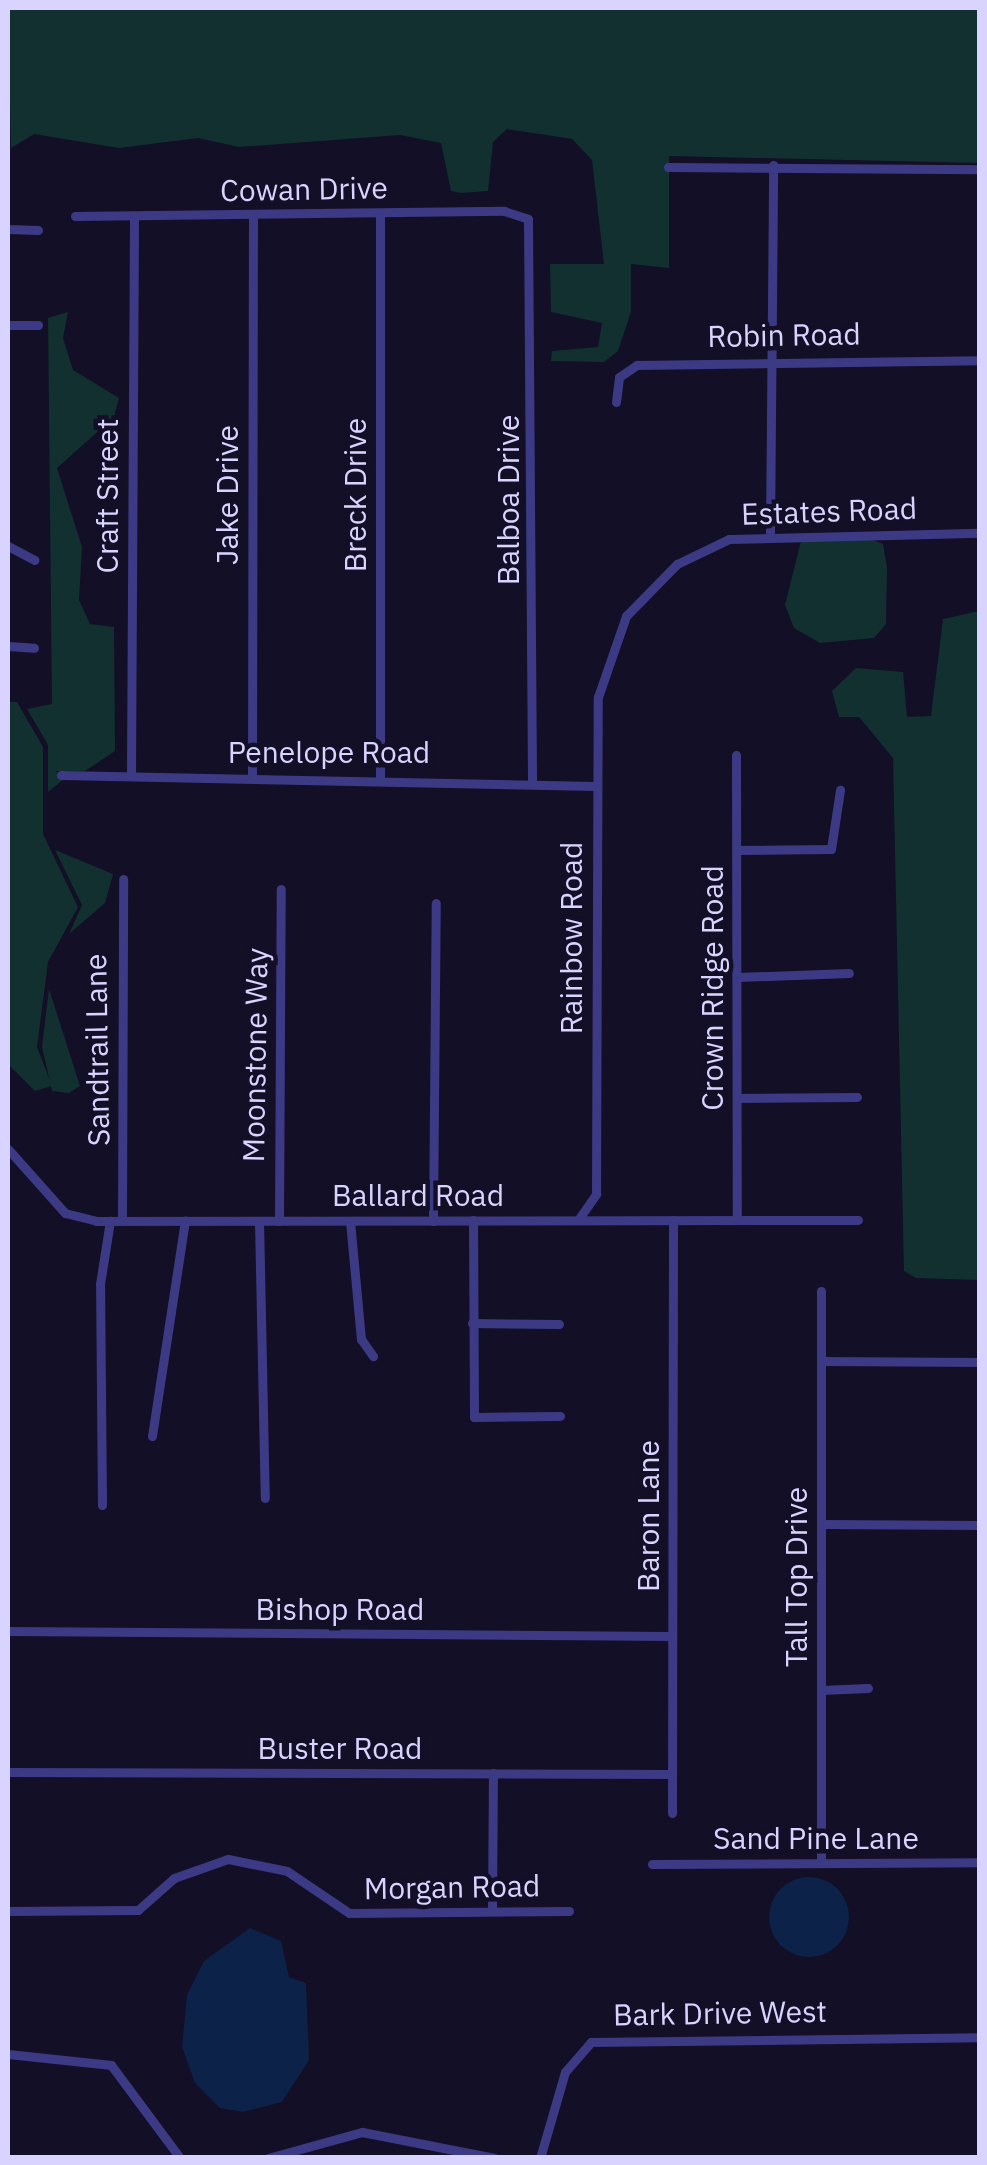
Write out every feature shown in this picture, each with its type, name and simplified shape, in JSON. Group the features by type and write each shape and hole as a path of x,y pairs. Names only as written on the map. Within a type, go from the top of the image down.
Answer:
{"street":[{"path":"770,532 774,362 772,165"},
{"path":"668,167 980,169"},
{"name":"Cowan Drive","path":"75,216 504,211 530,222"},
{"name":"Breck Drive","path":"380,213 380,778"},
{"name":"Jake Drive","path":"252,777 253,214"},
{"name":"Craft Street","path":"131,776 134,216"},
{"name":"Balboa Drive","path":"530,222 532,778"},
{"path":"8,228 38,230"},
{"path":"8,325 38,325"},
{"name":"Robin Road","path":"616,402 619,376 637,365 980,360"},
{"name":"Estates Road","path":"609,649 636,602 678,564 770,532 980,533"},
{"path":"8,546 34,560"},
{"path":"8,646 34,648"},
{"name":"Rainbow Road","path":"578,1220 596,1194 596,786 609,649"},
{"name":"Crown Ridge Road","path":"736,755 738,1220"},
{"name":"Penelope Road","path":"61,776 532,778 596,786"},
{"path":"736,850 835,847 840,790"},
{"name":"Sandtrail Lane","path":"122,1221 123,879"},
{"name":"Moonstone Way","path":"279,1221 281,889"},
{"path":"433,1220 436,903"},
{"path":"737,976 848,973"},
{"path":"737,1098 857,1098"},
{"name":"Ballard Road","path":"8,1148 65,1212 110,1221 858,1220"},
{"path":"350,1220 361,1339 373,1356"},
{"path":"473,1220 474,1417 560,1416"},
{"name":"Baron Lane","path":"672,1812 673,1220"},
{"path":"102,1505 100,1284 110,1221"},
{"path":"152,1436 185,1221"},
{"path":"258,1221 266,1498"},
{"name":"Tall Top Drive","path":"821,1291 821,1863"},
{"path":"472,1323 560,1324"},
{"path":"821,1361 980,1362"},
{"path":"821,1524 980,1525"},
{"name":"Bishop Road","path":"8,1632 672,1636"},
{"path":"821,1690 868,1688"},
{"name":"Buster Road","path":"8,1772 672,1774"},
{"path":"492,1911 493,1773"},
{"name":"Morgan Road","path":"8,1911 138,1910 174,1878 228,1859 287,1871 336,1911 569,1911"},
{"name":"Sand Pine Lane","path":"652,1864 980,1862"},
{"name":"Bark Drive West","path":"540,2158 565,2072 591,2042 980,2038"},
{"path":"8,2054 111,2065 180,2158"},
{"path":"268,2158 362,2132 494,2158"}],"green space":[{"path":"8,8 979,8 979,163 669,156 669,268 631,264 631,312 618,351 604,362 551,361 552,351 598,347 602,323 551,312 550,264 604,264 592,160 572,139 507,129 493,142 488,191 460,193 451,191 441,143 400,135 239,147 198,138 119,148 34,134 11,148"},
{"path":"68,312 63,338 73,370 119,398 114,417 57,468 82,547 79,600 90,624 114,627 115,751 85,771 56,771 63,780 48,792 48,745 27,709 52,704 48,318"},
{"path":"871,539 883,544 887,567 886,624 874,638 820,643 794,628 785,605 801,541"},
{"path":"979,611 979,1280 916,1278 904,1271 893,758 859,717 839,717 832,691 856,668 903,672 907,717 931,716 943,619"},
{"path":"8,702 17,702 43,747 43,834 78,907 48,962 37,1047 52,1086 35,1091 8,1064"},
{"path":"55,850 113,874 105,903 69,934 82,905"},
{"path":"49,989 80,1086 69,1093 52,1091 42,1047"}],"water":[{"path":"809,1877 824,1880 837,1889 846,1902 846,1932 837,1945 824,1954 809,1957 794,1954 781,1945 772,1932 769,1917 772,1902 781,1889 794,1880"},
{"path":"250,1928 281,1941 289,1977 306,1983 309,2060 282,2102 243,2112 220,2108 195,2083 182,2047 187,1995 204,1961"}]}
